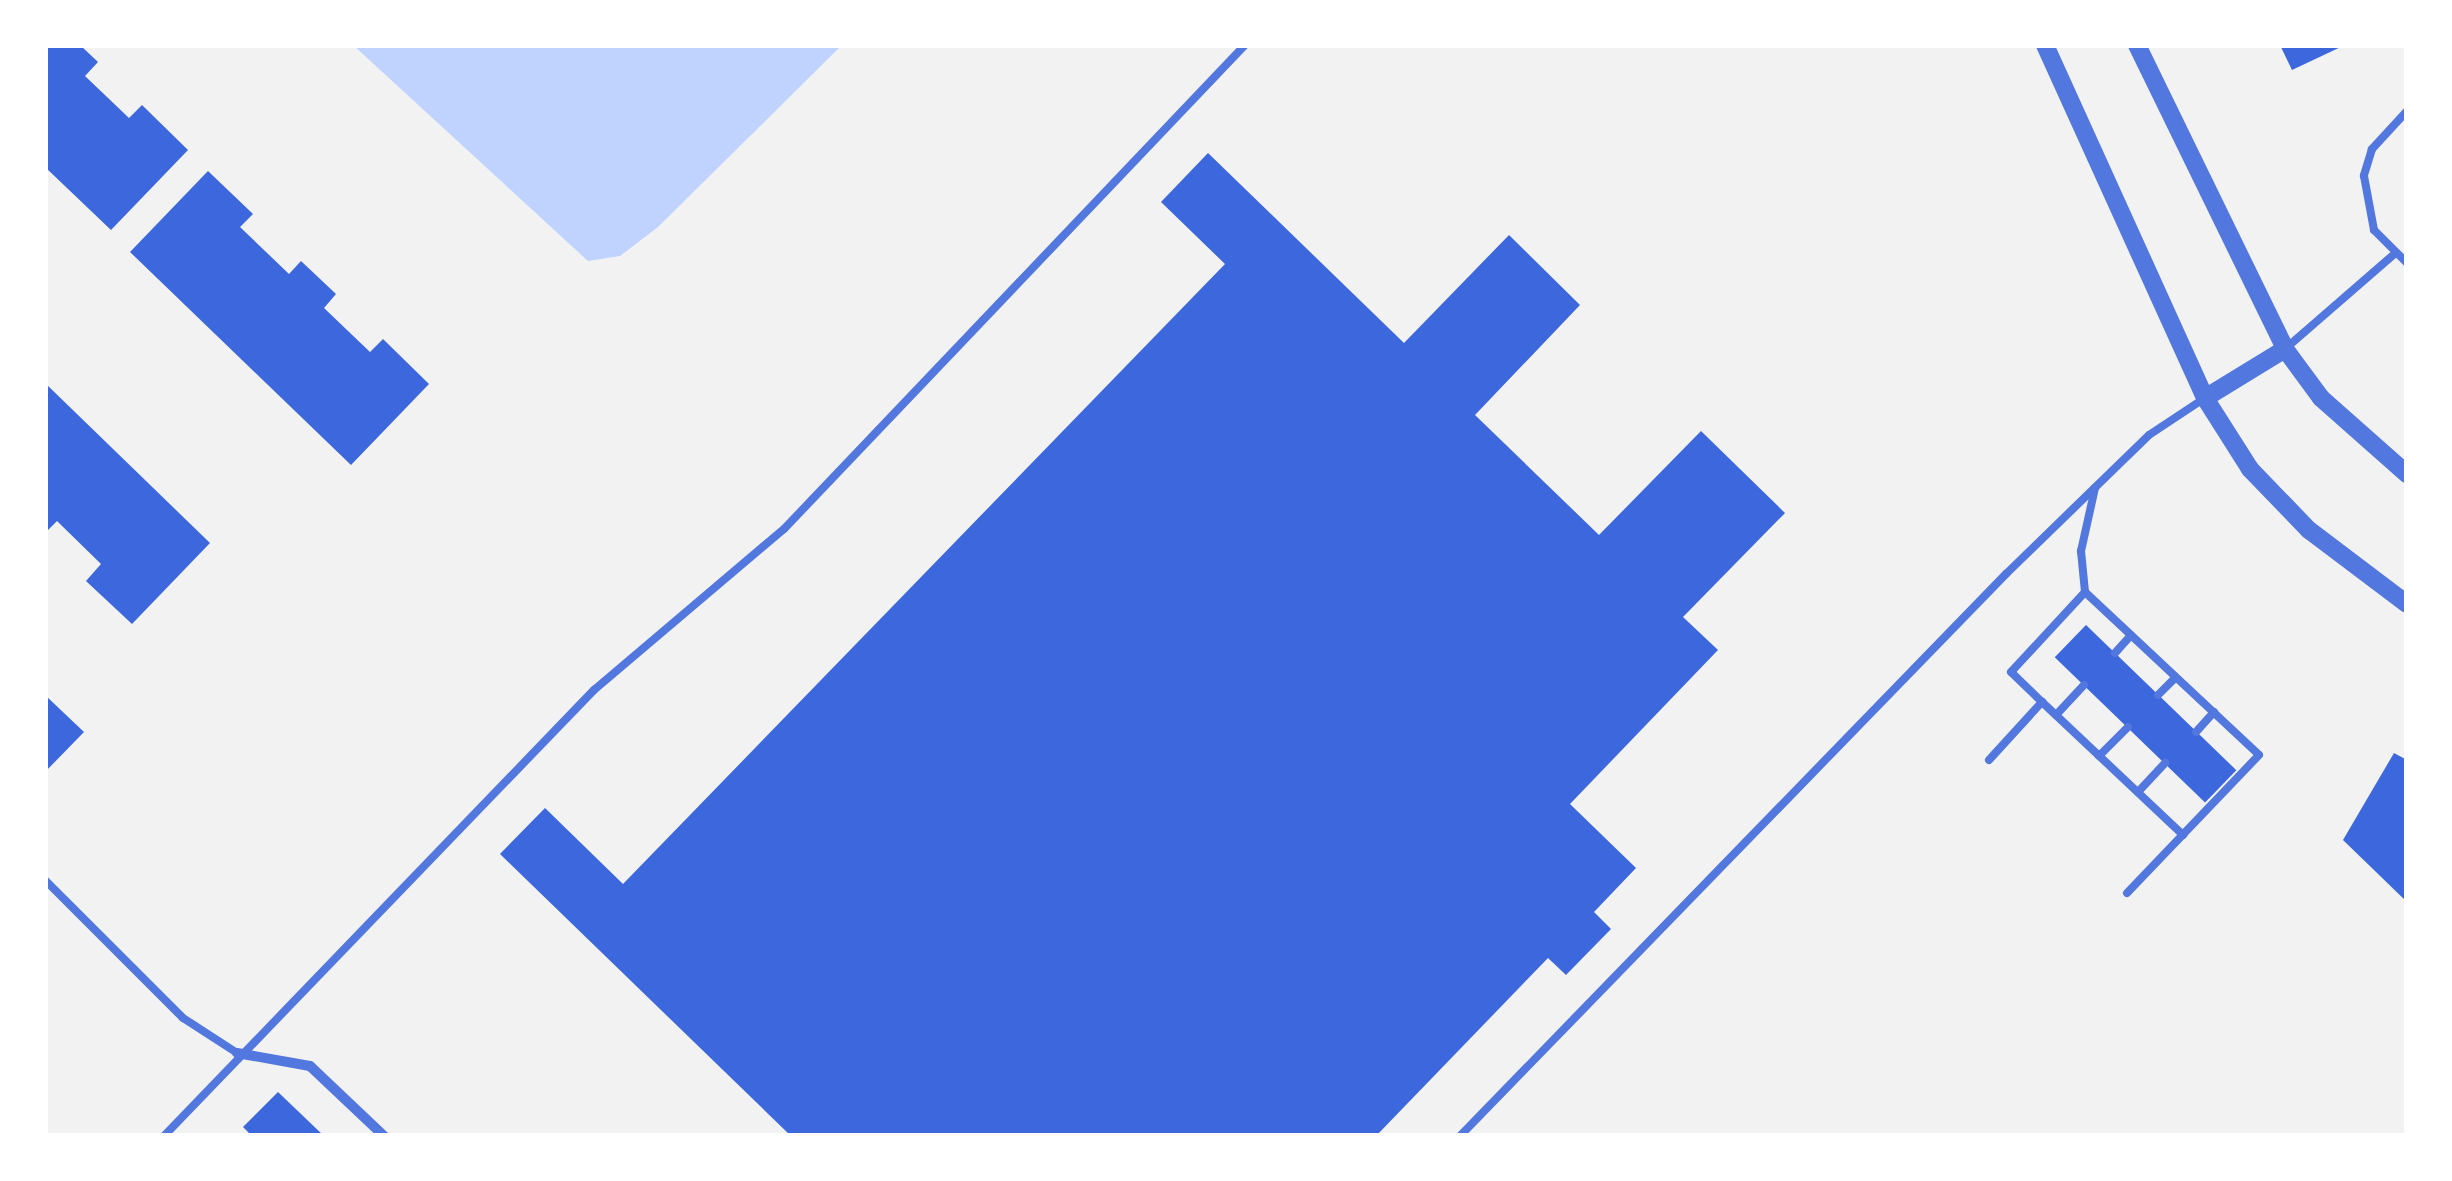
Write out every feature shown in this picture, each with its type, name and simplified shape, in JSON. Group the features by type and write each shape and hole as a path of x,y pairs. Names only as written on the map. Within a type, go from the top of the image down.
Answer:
{"street":[{"path":"2045,45 2205,398 2285,506 2407,604"},
{"path":"2137,45 2285,349 2321,398 2407,474"},
{"path":"2205,398 2285,349"},
{"path":"237,1052 310,1066 384,1136"}],"lane":[{"path":"164,1136 237,1052 594,690 784,529 1245,45"},
{"path":"2407,111 2372,150 2364,176 2374,230 2394,255 2407,263"},
{"path":"2285,349 2394,255"},
{"path":"1460,1136 2095,487 2205,398"},
{"path":"2095,487 2080,550 2085,592 2260,754 2127,893"},
{"path":"2085,592 2011,672 2183,835"},
{"path":"2115,653 2132,635"},
{"path":"2158,695 2176,677"},
{"path":"2056,714 2084,685"},
{"path":"1988,760 2042,702"},
{"path":"2196,732 2214,712"},
{"path":"2099,756 2128,727"},
{"path":"2138,792 2165,764"},
{"path":"45,880 183,1018 237,1052"}],"water":[{"path":"353,45 842,45 658,227 620,256 588,261"}],"building":[{"path":"45,45 80,45 98,62 85,76 129,118 142,105 188,150 111,230 45,167"},
{"path":"2280,45 2345,45 2292,70"},
{"path":"1208,153 1404,343 1509,235 1580,305 1475,415 1599,535 1701,431 1785,513 1683,617 1718,650 1570,804 1636,868 1594,912 1611,929 1566,975 1548,958 1376,1136 791,1136 500,854 545,808 623,884 1225,264 1161,202"},
{"path":"208,171 253,214 240,227 289,274 301,261 336,294 324,308 370,352 383,339 429,384 351,465 130,252"},
{"path":"45,383 210,543 132,624 86,581 101,564 57,521 45,533"},
{"path":"2086,625 2236,770 2205,803 2055,657"},
{"path":"45,695 84,732 45,772"},
{"path":"2394,753 2407,760 2407,902 2343,840"},
{"path":"278,1092 324,1136 252,1136 243,1127"}]}
